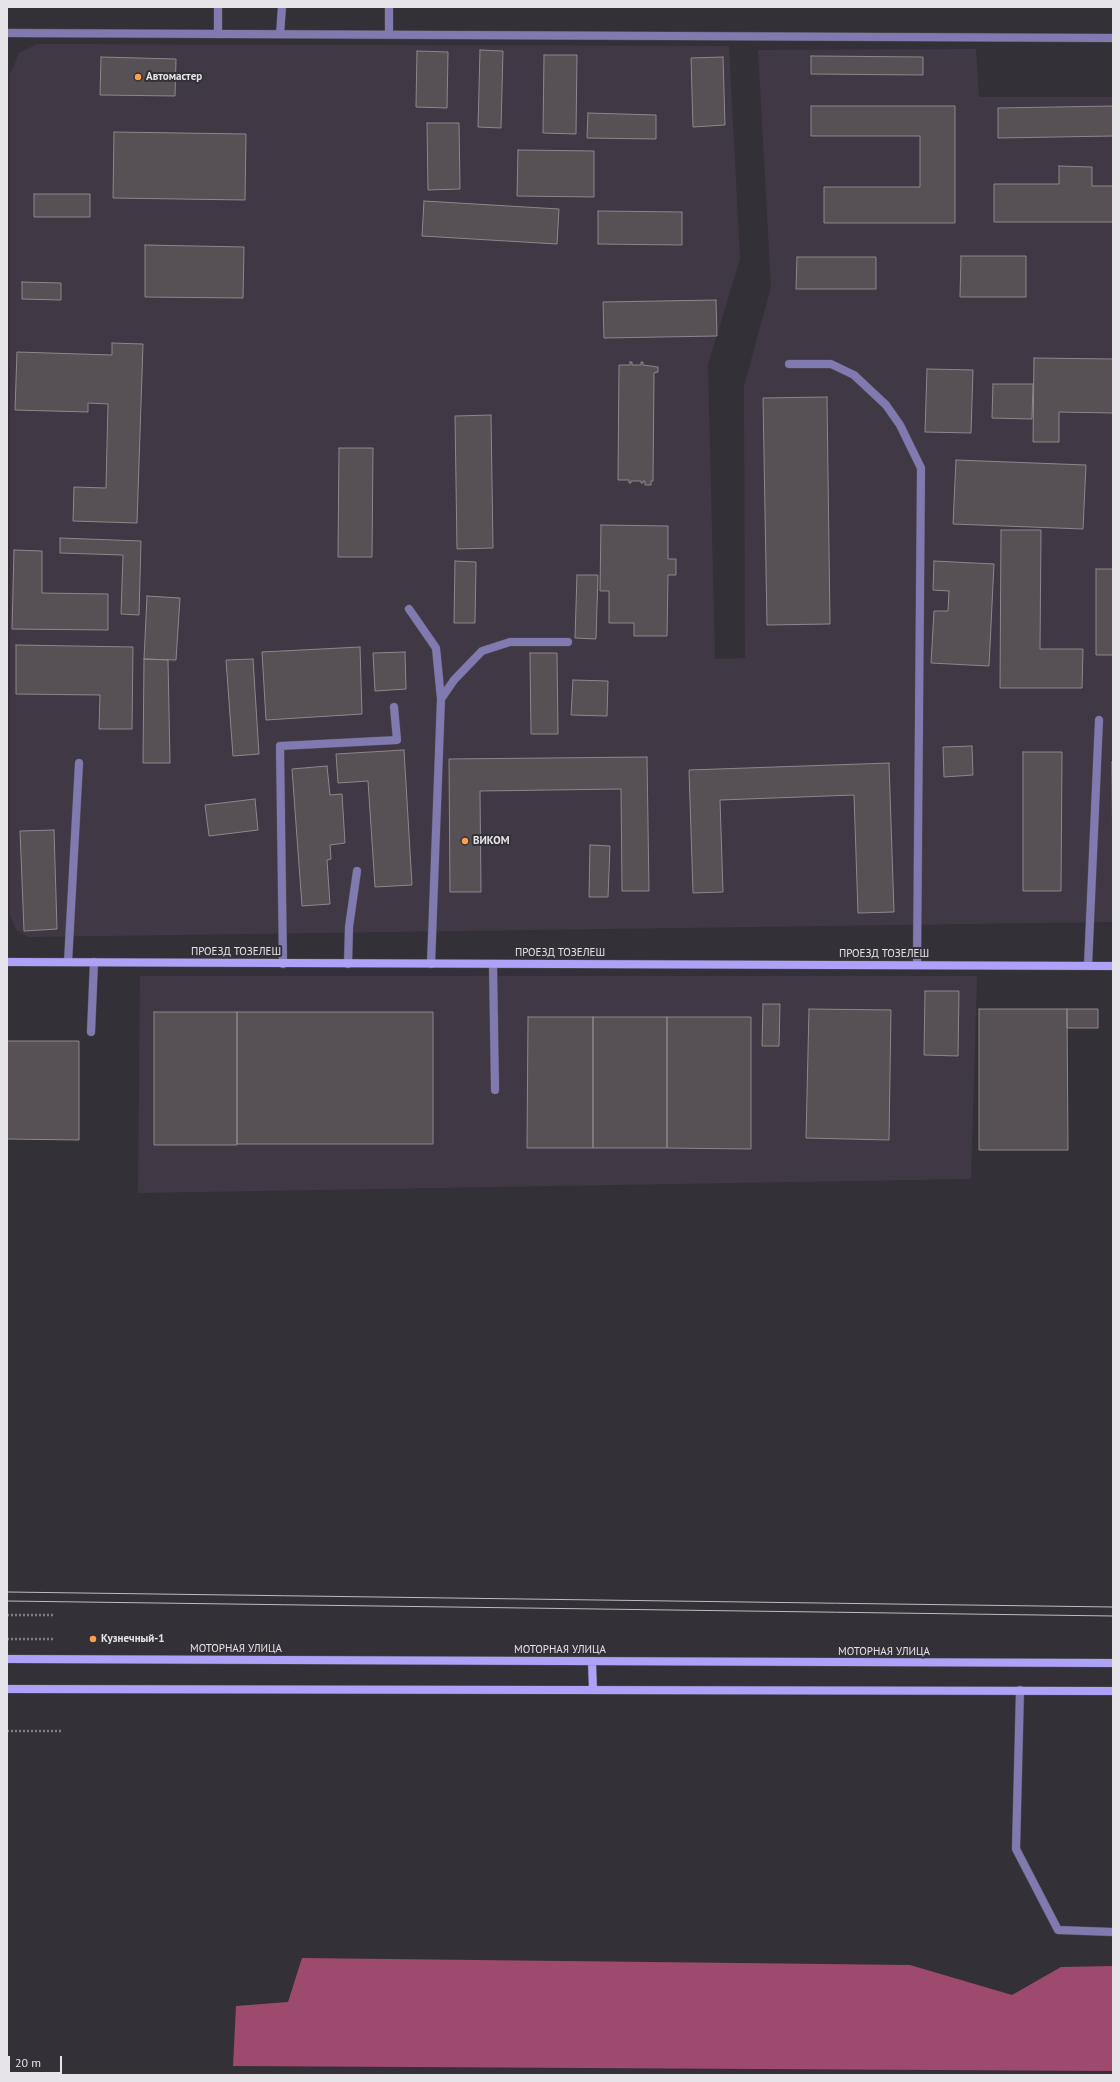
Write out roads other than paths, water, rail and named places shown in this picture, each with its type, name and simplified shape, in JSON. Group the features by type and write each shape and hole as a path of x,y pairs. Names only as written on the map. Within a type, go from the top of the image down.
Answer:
{"main road":[{"name":"ПРОЕЗД ТОЗЕЛЕШ","path":"7,962 1113,966"},
{"name":"МОТОРНАЯ УЛИЦА","path":"7,1659 1113,1663"},
{"path":"592,1662 593,1690"},
{"path":"7,1689 1113,1691"}],"street":[{"path":"218,7 218,34"},
{"path":"280,34 282,7"},
{"path":"389,7 389,34"},
{"path":"7,33 1113,38"},
{"path":"789,364 831,364 854,375 886,405 900,425 921,468 918,965"},
{"path":"409,610 436,648 441,699 430,964"},
{"path":"441,699 454,680 482,651 510,642 568,642"},
{"path":"283,964 280,746 397,740 394,707"},
{"path":"1088,965 1099,720"},
{"path":"68,962 79,764"},
{"path":"348,964 349,927 357,871"},
{"path":"91,1032 94,962"},
{"path":"493,964 495,1090"},
{"path":"1020,1690 1016,1849 1058,1930 1113,1932"}],"tram line":[{"path":"7,1592 1113,1607"},
{"path":"7,1601 1113,1616"}],"place":[{"name":"Автомастер","path":"138,77"},
{"name":"ВИКОМ","path":"465,841"},
{"name":"Кузнечный-1","path":"93,1639"}]}
